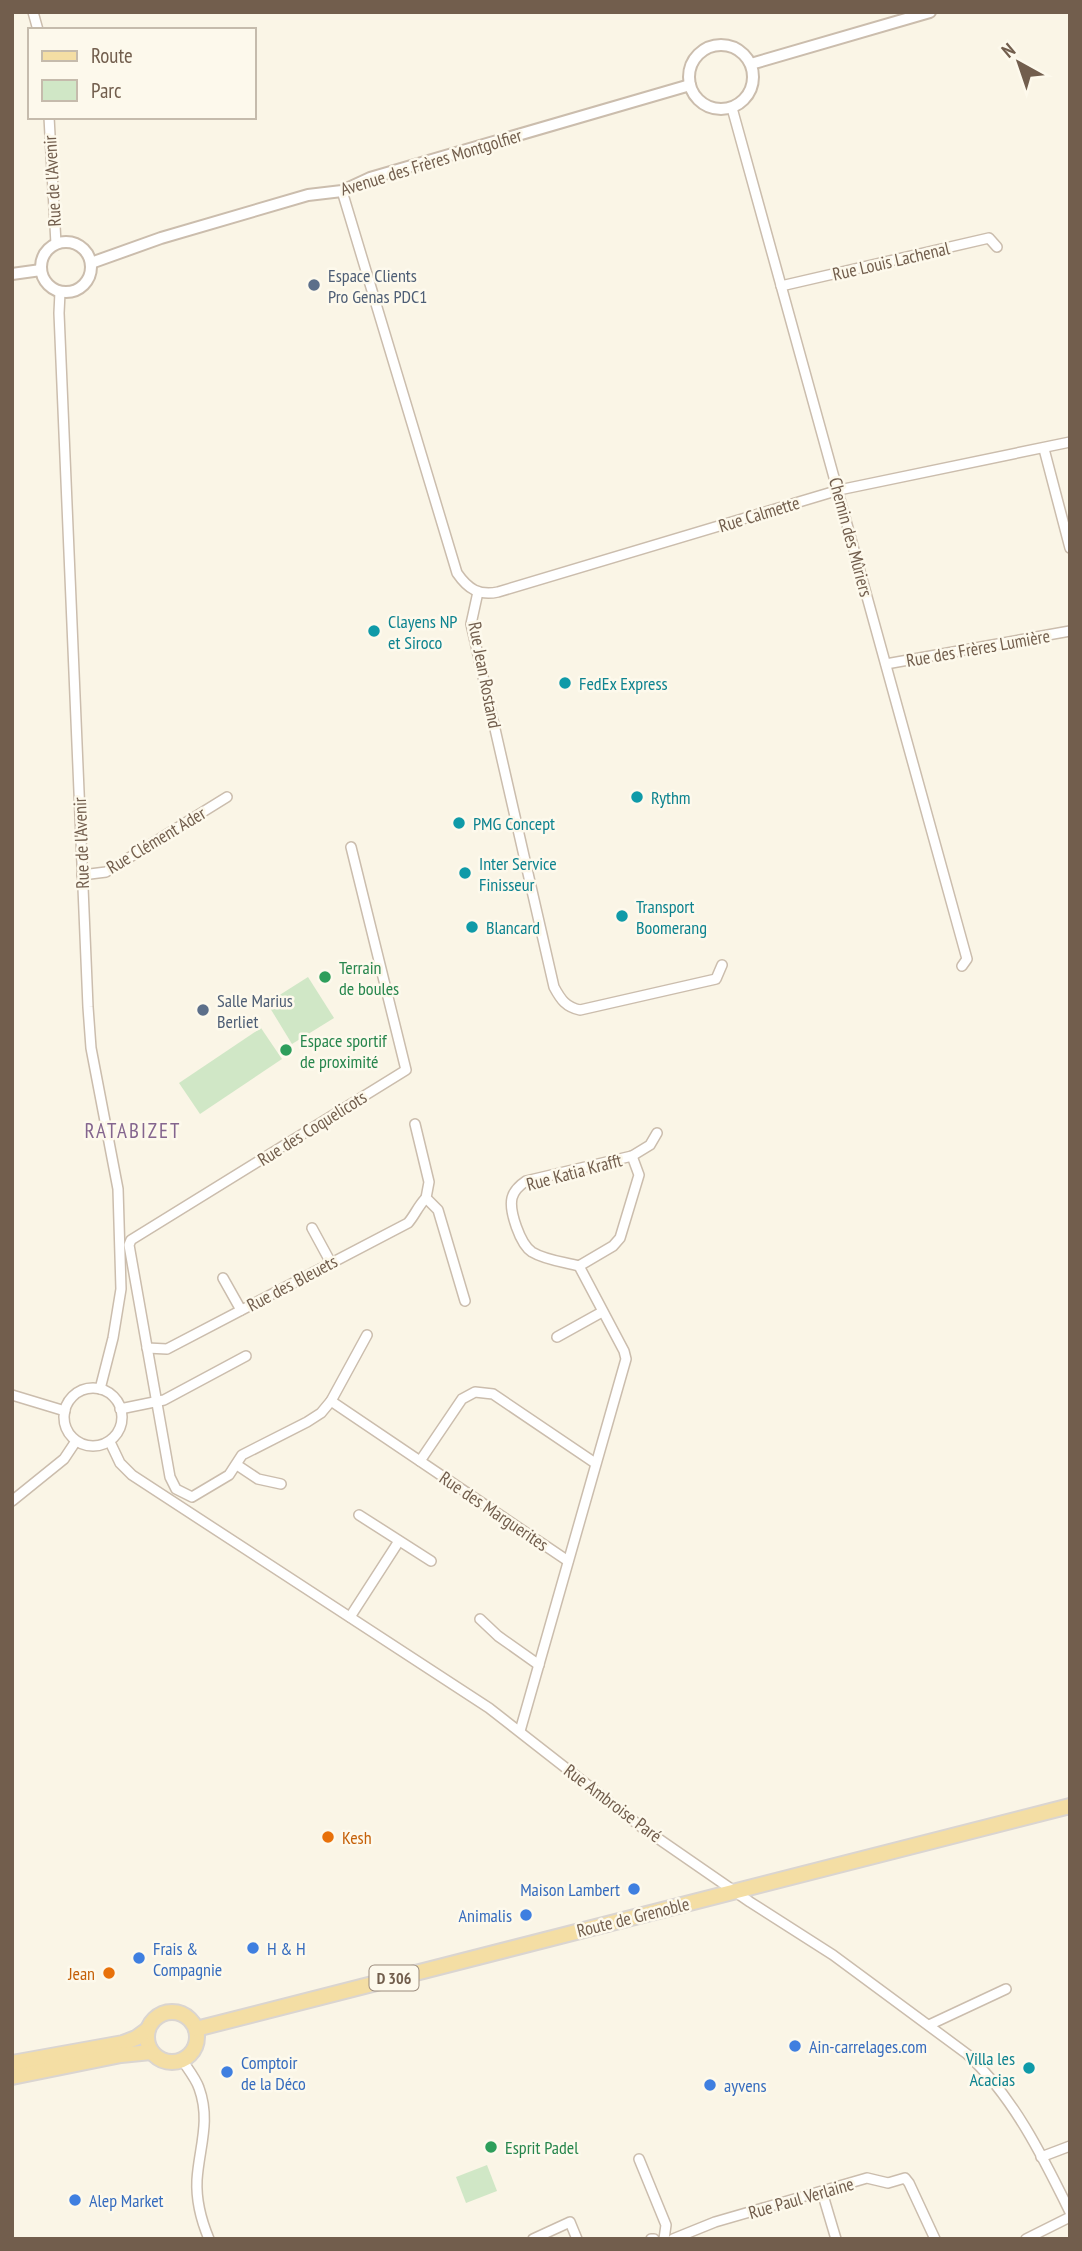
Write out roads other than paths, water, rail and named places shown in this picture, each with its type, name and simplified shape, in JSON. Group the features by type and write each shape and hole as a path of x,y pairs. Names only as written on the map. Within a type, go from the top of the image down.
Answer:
{"main road":[{"name":"Route de Grenoble","path":"196,2029 1070,1806"},
{"path":"12,2063 124,2043 147,2030 158,2015 171,2011 186,2015 196,2029 197,2043 194,2050 182,2060 164,2061 151,2052 147,2030"},
{"path":"12,2077 121,2055 151,2052"}],"street":[{"path":"751,64 930,12"},
{"path":"727,46 737,49 751,64 751,90 740,104 722,110 711,108 701,103 694,95 689,74 698,55 706,49 727,46"},
{"name":"Avenue des Frères Montgolfier","path":"91,263 161,238 308,195 342,191 370,178 690,85"},
{"name":"Chemin des Mûriers","path":"732,108 967,959 962,966"},
{"name":"Rue de l'Avenir","path":"49,119 56,244"},
{"path":"342,191 457,573 465,585 478,592"},
{"name":"Rue Louis Lachenal","path":"781,286 989,238 997,247"},
{"path":"56,244 78,245 89,256 91,263 89,277 80,288 67,292 60,292 47,284 41,270 43,257 56,244"},
{"path":"12,274 41,270"},
{"name":"Rue de l'Avenir","path":"60,292 60,354 91,1048 118,1189 121,1278 118,1315 100,1389"},
{"name":"Rue Calmette","path":"478,592 498,592 839,490 1070,442"},
{"path":"1044,449 1070,548"},
{"name":"Rue Jean Rostand","path":"478,592 471,624 554,987 561,1000 570,1008 580,1010 716,979 722,965"},
{"name":"Rue des Frères Lumière","path":"886,664 1070,631"},
{"name":"Rue Clément Ader","path":"82,875 106,872 227,797"},
{"name":"Rue des Coquelicots","path":"148,1348 129,1245 131,1240 406,1070 351,847"},
{"path":"415,1124 429,1182 426,1198 438,1210 465,1301"},
{"name":"Rue Katia Krafft","path":"579,1266 534,1253 525,1246 520,1239 512,1202 518,1186 526,1181 632,1156 650,1145 657,1133"},
{"path":"579,1266 613,1246 620,1238 639,1175 632,1156"},
{"name":"Rue des Bleuets","path":"148,1348 167,1349 408,1223 426,1198"},
{"path":"312,1227 331,1263"},
{"name":"Rue des Marguerites","path":"520,1731 626,1359 579,1266"},
{"path":"223,1278 241,1310"},
{"path":"557,1337 602,1312"},
{"path":"148,1348 170,1477 176,1489 192,1497 229,1475 242,1455 321,1413 331,1401 367,1335"},
{"path":"121,1409 157,1402 246,1356"},
{"path":"86,1388 100,1389 112,1395 121,1409 121,1424 117,1434 110,1442 96,1448 76,1441 64,1423 69,1400 86,1388"},
{"path":"420,1461 462,1399 475,1392 493,1394 595,1463"},
{"path":"12,1395 65,1410"},
{"name":"Rue des Marguerites","path":"331,1401 568,1561"},
{"path":"12,1501 64,1459 76,1441"},
{"name":"Rue Ambroise Paré","path":"110,1442 120,1463 132,1475 520,1731 640,1826 833,1955 967,2054 988,2075 1015,2112 1070,2214"},
{"path":"237,1465 258,1479 281,1483"},
{"path":"359,1515 431,1561"},
{"path":"350,1617 399,1541"},
{"path":"480,1619 498,1636 539,1665"},
{"path":"929,2025 1006,1989"},
{"path":"182,2060 199,2087 204,2117 205,2133 199,2159 197,2192 202,2223 209,2239"},
{"path":"1041,2157 1070,2146"},
{"path":"639,2159 666,2225 664,2239"},
{"name":"Rue Paul Verlaine","path":"673,2239 715,2222 867,2178 888,2183 905,2178 935,2239"},
{"path":"822,2192 836,2239"},
{"path":"1026,2239 1070,2214"},
{"path":"533,2239 570,2222 577,2239"}],"place":[{"name":"Espace Clients Pro Genas PDC1","path":"314,285"},
{"name":"Clayens NP et Siroco","path":"374,631"},
{"name":"FedEx Express","path":"565,683"},
{"name":"Rythm","path":"637,797"},
{"name":"PMG Concept","path":"459,823"},
{"name":"Inter Service Finisseur","path":"465,873"},
{"name":"Transport Boomerang","path":"622,916"},
{"name":"Blancard","path":"472,927"},
{"name":"Terrain de boules","path":"325,977"},
{"name":"Salle Marius Berliet","path":"203,1010"},
{"name":"Espace sportif de proximité","path":"286,1050"},
{"name":"Kesh","path":"328,1837"},
{"name":"Maison Lambert","path":"634,1889"},
{"name":"Animalis","path":"526,1915"},
{"name":"H & H","path":"253,1948"},
{"name":"Frais & Compagnie","path":"139,1958"},
{"name":"Jean","path":"109,1973"},
{"name":"Ain-carrelages.com","path":"795,2046"},
{"name":"Villa les Acacias","path":"1029,2068"},
{"name":"Comptoir de la Déco","path":"227,2072"},
{"name":"ayvens","path":"710,2085"},
{"name":"Esprit Padel","path":"491,2147"},
{"name":"Alep Market","path":"75,2200"}],"district":[{"name":"RATABIZET","path":"133,1130"}]}
